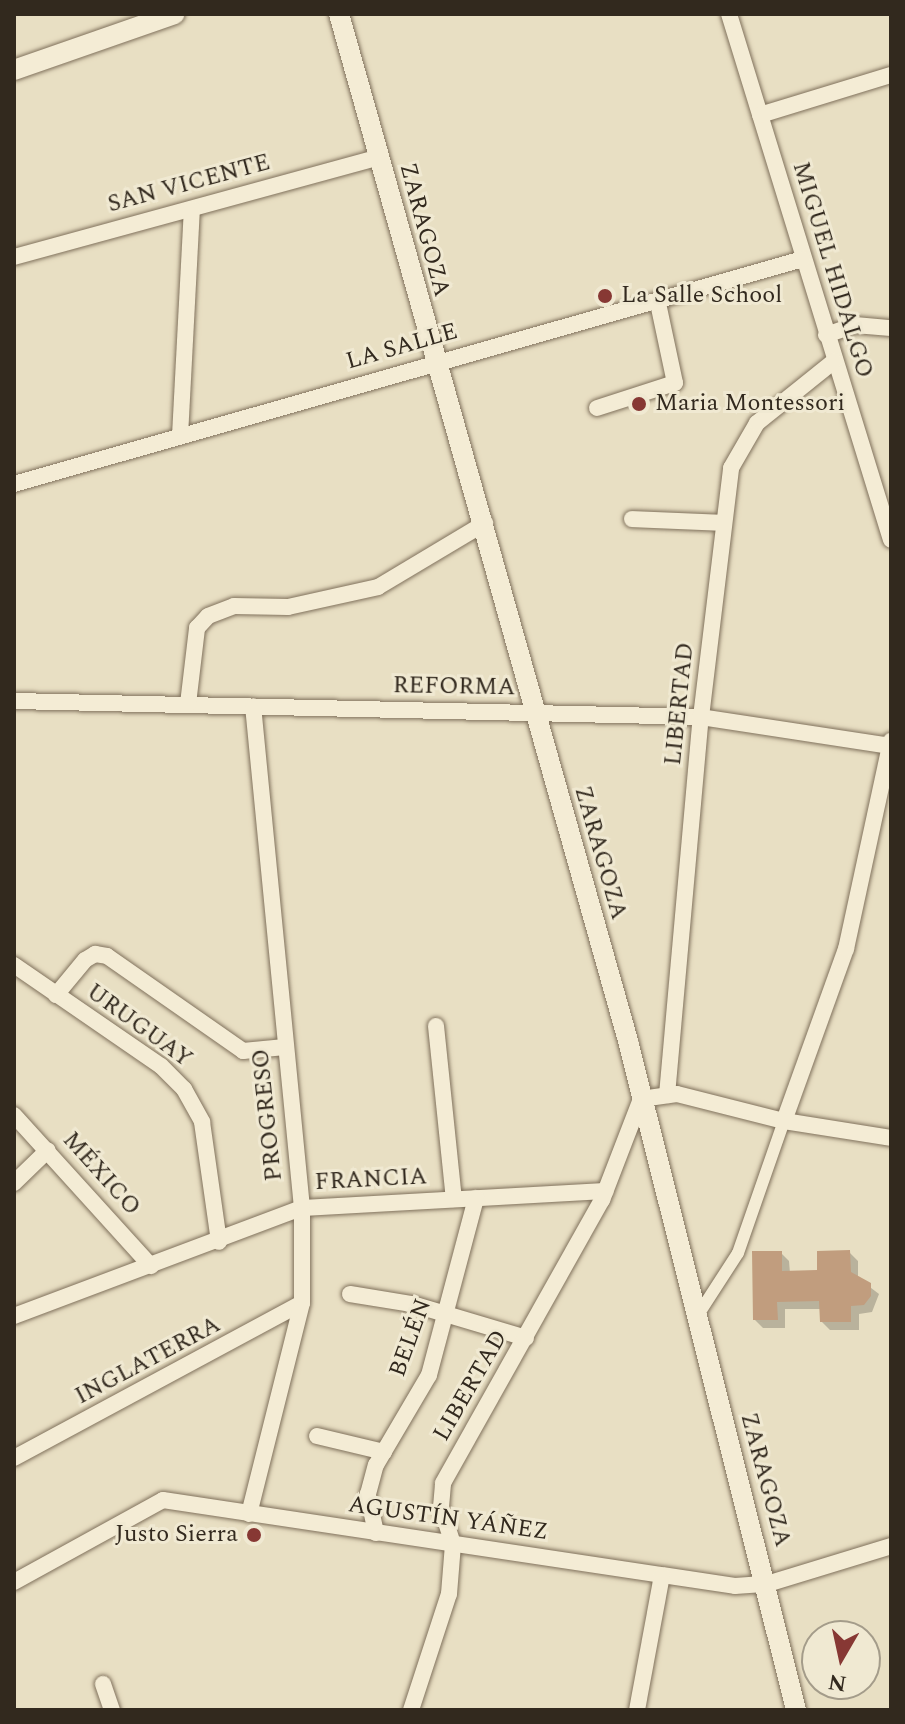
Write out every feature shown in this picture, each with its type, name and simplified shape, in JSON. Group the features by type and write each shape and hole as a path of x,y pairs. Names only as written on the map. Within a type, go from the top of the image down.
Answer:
{"street":[{"path":"14,70 175,14"},
{"name":"ZARAGOZA","path":"339,14 433,362 485,523 532,712 641,1099 695,1321 767,1584 796,1710"},
{"name":"MIGUEL HIDALGO","path":"729,14 891,540"},
{"path":"760,115 891,75"},
{"name":"SAN VICENTE","path":"14,257 377,158"},
{"path":"180,436 192,209"},
{"name":"LA SALLE","path":"14,484 433,362 658,303 803,259"},
{"path":"597,408 675,383 658,303"},
{"path":"826,335 855,325 891,328"},
{"name":"LIBERTAD","path":"667,1095 701,717 731,468 757,423 834,361"},
{"path":"632,519 724,523"},
{"path":"188,704 197,628 208,616 234,606 288,607 378,587 485,523"},
{"name":"REFORMA","path":"14,701 701,717 891,744"},
{"name":"PROGRESO","path":"249,1514 302,1303 302,1208 253,706"},
{"path":"695,1321 738,1253 846,949 891,744"},
{"path":"56,995 85,960 107,956 243,1051 285,1047"},
{"name":"URUGUAY","path":"14,965 161,1066 184,1089 202,1122 219,1242"},
{"path":"436,1026 454,1199"},
{"path":"641,1099 667,1095 784,1121 891,1138"},
{"name":"LIBERTAD","path":"411,1710 439,1633 453,1544 441,1507 443,1483 606,1191 641,1099"},
{"name":"MÉXICO","path":"14,1115 151,1266"},
{"path":"14,1183 48,1150"},
{"name":"FRANCIA","path":"14,1316 219,1242 302,1208 606,1191"},
{"name":"BELÉN","path":"376,1533 368,1494 384,1452 429,1375 476,1198"},
{"path":"350,1294 526,1338"},
{"name":"INGLATERRA","path":"14,1458 302,1303"},
{"path":"317,1436 384,1452"},
{"name":"AGUSTÍN YÁÑEZ","path":"14,1582 163,1500 735,1586 767,1584 891,1546"},
{"path":"637,1710 662,1575"},
{"path":"103,1684 112,1710"}],"building":[{"path":"850,1250 851,1272 871,1283 871,1296 864,1305 851,1306 851,1322 820,1322 819,1301 777,1302 778,1320 753,1320 752,1251 782,1251 782,1271 817,1270 817,1251"}],"place":[{"name":"La Salle School","path":"605,296"},
{"name":"Maria Montessori","path":"639,404"},
{"name":"Justo Sierra","path":"254,1535"}]}
